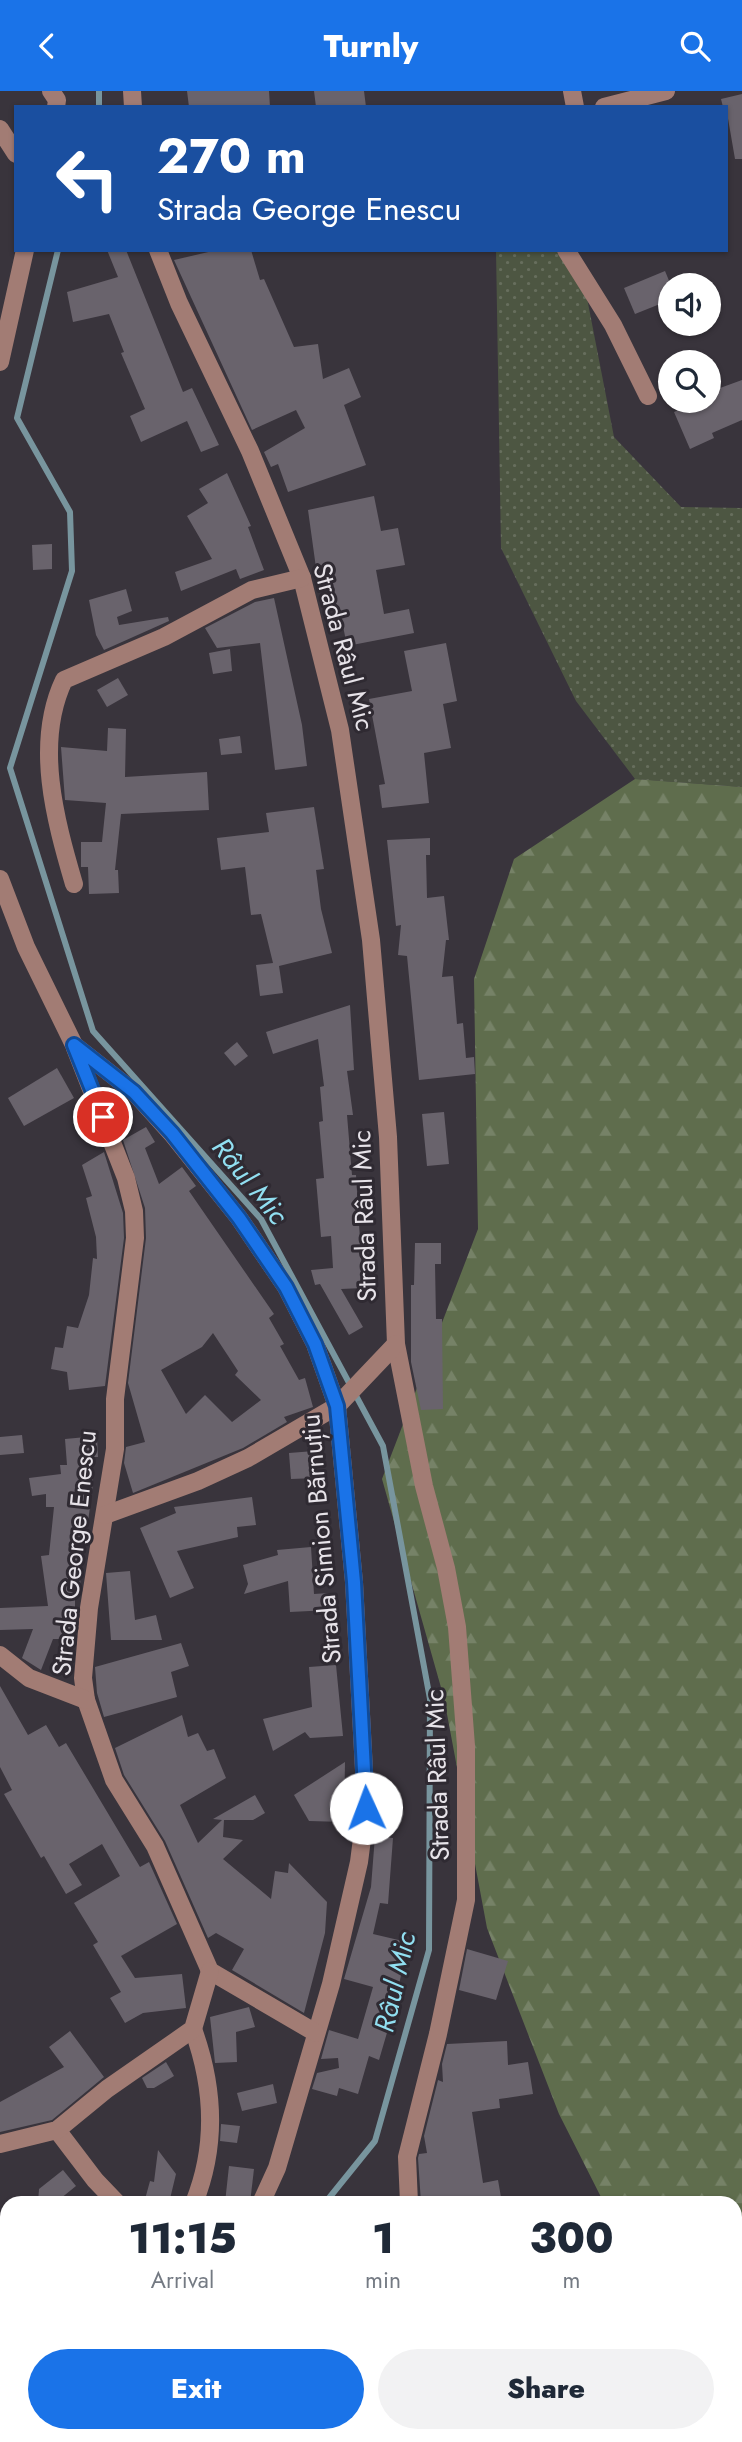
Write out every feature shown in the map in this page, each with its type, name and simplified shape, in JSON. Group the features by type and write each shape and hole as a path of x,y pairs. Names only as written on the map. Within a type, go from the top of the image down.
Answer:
{"street":[{"path":"612,105 666,91"},
{"path":"0,129 14,151"},
{"path":"0,362 25,252"},
{"name":"Strada Râul Mic","path":"159,252 179,303 250,451 302,578 340,730 371,940 388,1137 396,1344 416,1448 449,1580 457,1627 466,1746 466,1900 441,2021 407,2157 409,2196"},
{"path":"567,252 613,325 648,396"},
{"path":"74,884 57,826 50,767 50,732 57,696 64,680 164,637 252,590 302,578"},
{"name":"Strada Simion Bărnuțiu","path":"0,879 26,947 74,1045 134,1092 172,1133 239,1218 292,1299 342,1401 366,1808 343,1937 277,2168 264,2196"},
{"name":"Strada George Enescu","path":"74,1045 113,1141 134,1211 135,1238 115,1399 115,1449 89,1608 83,1678 86,1700 114,1780 155,1846 210,1971"},
{"path":"105,1515 198,1481 248,1458 342,1401 396,1344"},
{"path":"0,1655 29,1678 86,1700"},
{"path":"197,2196 202,2183 209,2141 211,2101 205,2062 194,2029 210,1971 316,2033"},
{"path":"0,2144 57,2130 107,2089 194,2029"},
{"path":"57,2130 110,2196"}],"green space":[{"path":"496,252 568,252 580,262 614,437 681,507 742,508 742,787 635,779 576,701 501,548"},
{"path":"635,779 742,787 742,2196 600,2196 559,2114 487,1928 444,1698 382,1479 478,1229 474,979 514,859"}],"building":[{"path":"187,91 269,91 270,105 189,105"},
{"path":"314,91 364,91 366,105 316,105"},
{"path":"742,94 742,159 735,159 728,105 722,105 721,99"},
{"path":"108,252 127,252 183,392 192,388 219,445 201,452 187,421 141,442 130,416 145,409 121,353 124,352 109,314 73,322 67,292 118,277"},
{"path":"208,252 252,252 260,280 264,279 294,347 318,344 323,379 349,368 361,397 344,405 366,465 288,492 278,464 271,467 264,452 305,428 296,410 252,430 174,260"},
{"path":"658,274 658,305 635,314 624,288"},
{"path":"742,380 742,420 712,433 714,438 690,449 674,413 721,413 721,388"},
{"path":"227,473 251,526 248,527 264,570 240,579 236,569 181,591 175,572 212,559 187,516 208,503 199,489"},
{"path":"374,496 381,531 398,528 405,565 376,570 384,614 409,609 414,633 347,646 339,606 330,608 323,573 317,575 308,510"},
{"path":"52,544 52,569 33,570 32,545"},
{"path":"126,589 132,611 117,617 119,625 168,617 169,621 104,650 96,635 89,600"},
{"path":"274,598 302,725 307,766 275,770 260,643 217,648 205,628 255,602"},
{"path":"446,643 457,701 443,704 451,748 424,753 429,803 382,808 379,785 385,784 369,699 412,691 404,651"},
{"path":"230,649 232,671 213,674 209,653"},
{"path":"118,678 128,695 107,707 97,690"},
{"path":"108,728 126,729 125,777 207,772 209,810 121,814 115,870 118,870 119,893 89,894 88,867 81,867 81,842 102,842 106,803 65,800 61,747 107,751"},
{"path":"240,736 242,753 221,755 219,739"},
{"path":"314,807 324,869 316,870 321,909 332,953 279,966 283,993 260,996 256,965 273,963 261,914 251,915 245,867 221,870 217,838 269,832 266,813"},
{"path":"430,838 430,855 426,855 427,898 444,896 449,940 446,940 442,977 453,976 457,1024 463,1023 466,1058 474,1057 475,1074 419,1080 407,956 398,955 401,925 396,926 387,840"},
{"path":"350,1005 354,1070 347,1071 353,1115 347,1115 352,1175 356,1175 363,1288 341,1289 363,1327 349,1335 320,1284 315,1285 311,1270 333,1268 331,1236 321,1237 316,1179 324,1178 319,1122 323,1121 320,1087 324,1086 318,1039 273,1054 266,1032"},
{"path":"237,1042 248,1056 235,1066 224,1053"},
{"path":"57,1068 74,1098 24,1126 8,1098"},
{"path":"444,1112 449,1164 427,1166 422,1114"},
{"path":"146,1127 155,1142 145,1148 159,1184 182,1167 196,1186 189,1191 274,1314 269,1318 284,1344 280,1346 299,1380 305,1378 313,1407 284,1417 287,1422 243,1448 133,1493 124,1463 126,1447 145,1442 128,1383 146,1238 145,1208 123,1140","holes":["213,1333 238,1371 235,1375 261,1400 232,1422 205,1395 186,1414 161,1370 202,1347"]},
{"path":"104,1152 123,1213 124,1238 105,1386 69,1390 67,1372 51,1369 55,1347 63,1348 67,1326 78,1328 89,1295 93,1258 97,1259 96,1237 86,1198 92,1196 82,1165"},
{"path":"415,1243 441,1243 441,1264 435,1264 436,1319 442,1319 443,1409 421,1410 411,1362 411,1285 414,1285"},
{"path":"22,1435 24,1453 0,1455 0,1437"},
{"path":"97,1436 98,1457 91,1457 93,1484 86,1537 74,1536 81,1586 75,1590 75,1639 53,1639 41,1670 22,1658 33,1629 0,1630 0,1608 48,1606 41,1556 49,1555 54,1507 46,1507 46,1494 32,1496 29,1478 61,1474 60,1465 67,1465 65,1439"},
{"path":"314,1451 316,1478 291,1479 289,1453"},
{"path":"252,1497 256,1525 237,1527 238,1537 177,1551 194,1588 170,1598 140,1528 176,1513 174,1507"},
{"path":"311,1547 314,1594 329,1593 330,1610 290,1612 288,1581 244,1594 248,1584 243,1565 278,1555 277,1550"},
{"path":"130,1571 135,1620 156,1615 162,1640 111,1640 106,1573"},
{"path":"181,1643 189,1666 171,1672 177,1697 104,1717 97,1693 95,1667"},
{"path":"336,1665 343,1736 310,1738 305,1732 273,1751 263,1719 312,1707 309,1667"},
{"path":"0,1686 28,1735 46,1725 59,1747 66,1743 140,1867 149,1862 177,1924 121,1956 135,1978 182,1974 186,2008 143,2013 125,2023 110,1998 121,1992 93,1945 98,1942 74,1903 120,1876 102,1844 69,1864 82,1885 66,1894 44,1856 41,1858 4,1794 12,1790 0,1767"},
{"path":"182,1715 188,1737 198,1733 207,1751 214,1749 226,1778 180,1805 198,1843 222,1820 213,1819 255,1795 265,1813 253,1820 224,1820 223,1837 243,1840 223,1859 271,1899 275,1871 288,1873 289,1863 327,1902 325,1933 304,2013 232,1970 244,1949 216,1933 208,1938 165,1841 124,1775 115,1748"},
{"path":"345,1762 344,1822 309,1821 294,1795"},
{"path":"375,1836 393,1838 388,1904 380,1903 373,1934 407,1942 396,2002 379,2060 369,2056 358,2094 339,2088 337,2096 312,2089 317,2073 339,2068 338,2058 321,2059 329,2030 358,2039 373,1987 344,1979 371,1887"},
{"path":"467,1949 508,1961 496,2000 459,1990"},
{"path":"249,2007 255,2027 236,2032 237,2062 215,2063 210,2017"},
{"path":"70,2031 104,2077 52,2120 0,2132 0,2102 64,2067 49,2047"},
{"path":"507,2041 508,2065 528,2062 533,2094 499,2099 500,2108 472,2112 483,2183 498,2180 501,2196 421,2196 418,2158 419,2154 427,2153 424,2136 438,2080 443,2082 442,2064 447,2044"},
{"path":"166,2062 174,2076 154,2088 147,2088 142,2078"},
{"path":"273,2084 277,2103 242,2111 237,2093"},
{"path":"221,2124 240,2126 237,2143 220,2141"},
{"path":"158,2150 176,2174 171,2196 146,2196 150,2181 154,2182"},
{"path":"229,2166 254,2169 251,2196 226,2196"},
{"path":"63,2170 76,2186 64,2196 38,2196 39,2189"}],"waterway":[{"name":"Râul Mic","path":"99,91 99,105"},
{"name":"Râul Mic","path":"58,252 17,418 70,512 72,571 10,768 93,1031 261,1219 383,1446 430,1699 429,1950 375,2141 331,2196"}],"route":[{"path":"103,1117 74,1045 134,1092 172,1133 239,1218 286,1287 315,1344 337,1406 342,1480 354,1582 366,1808"}]}
